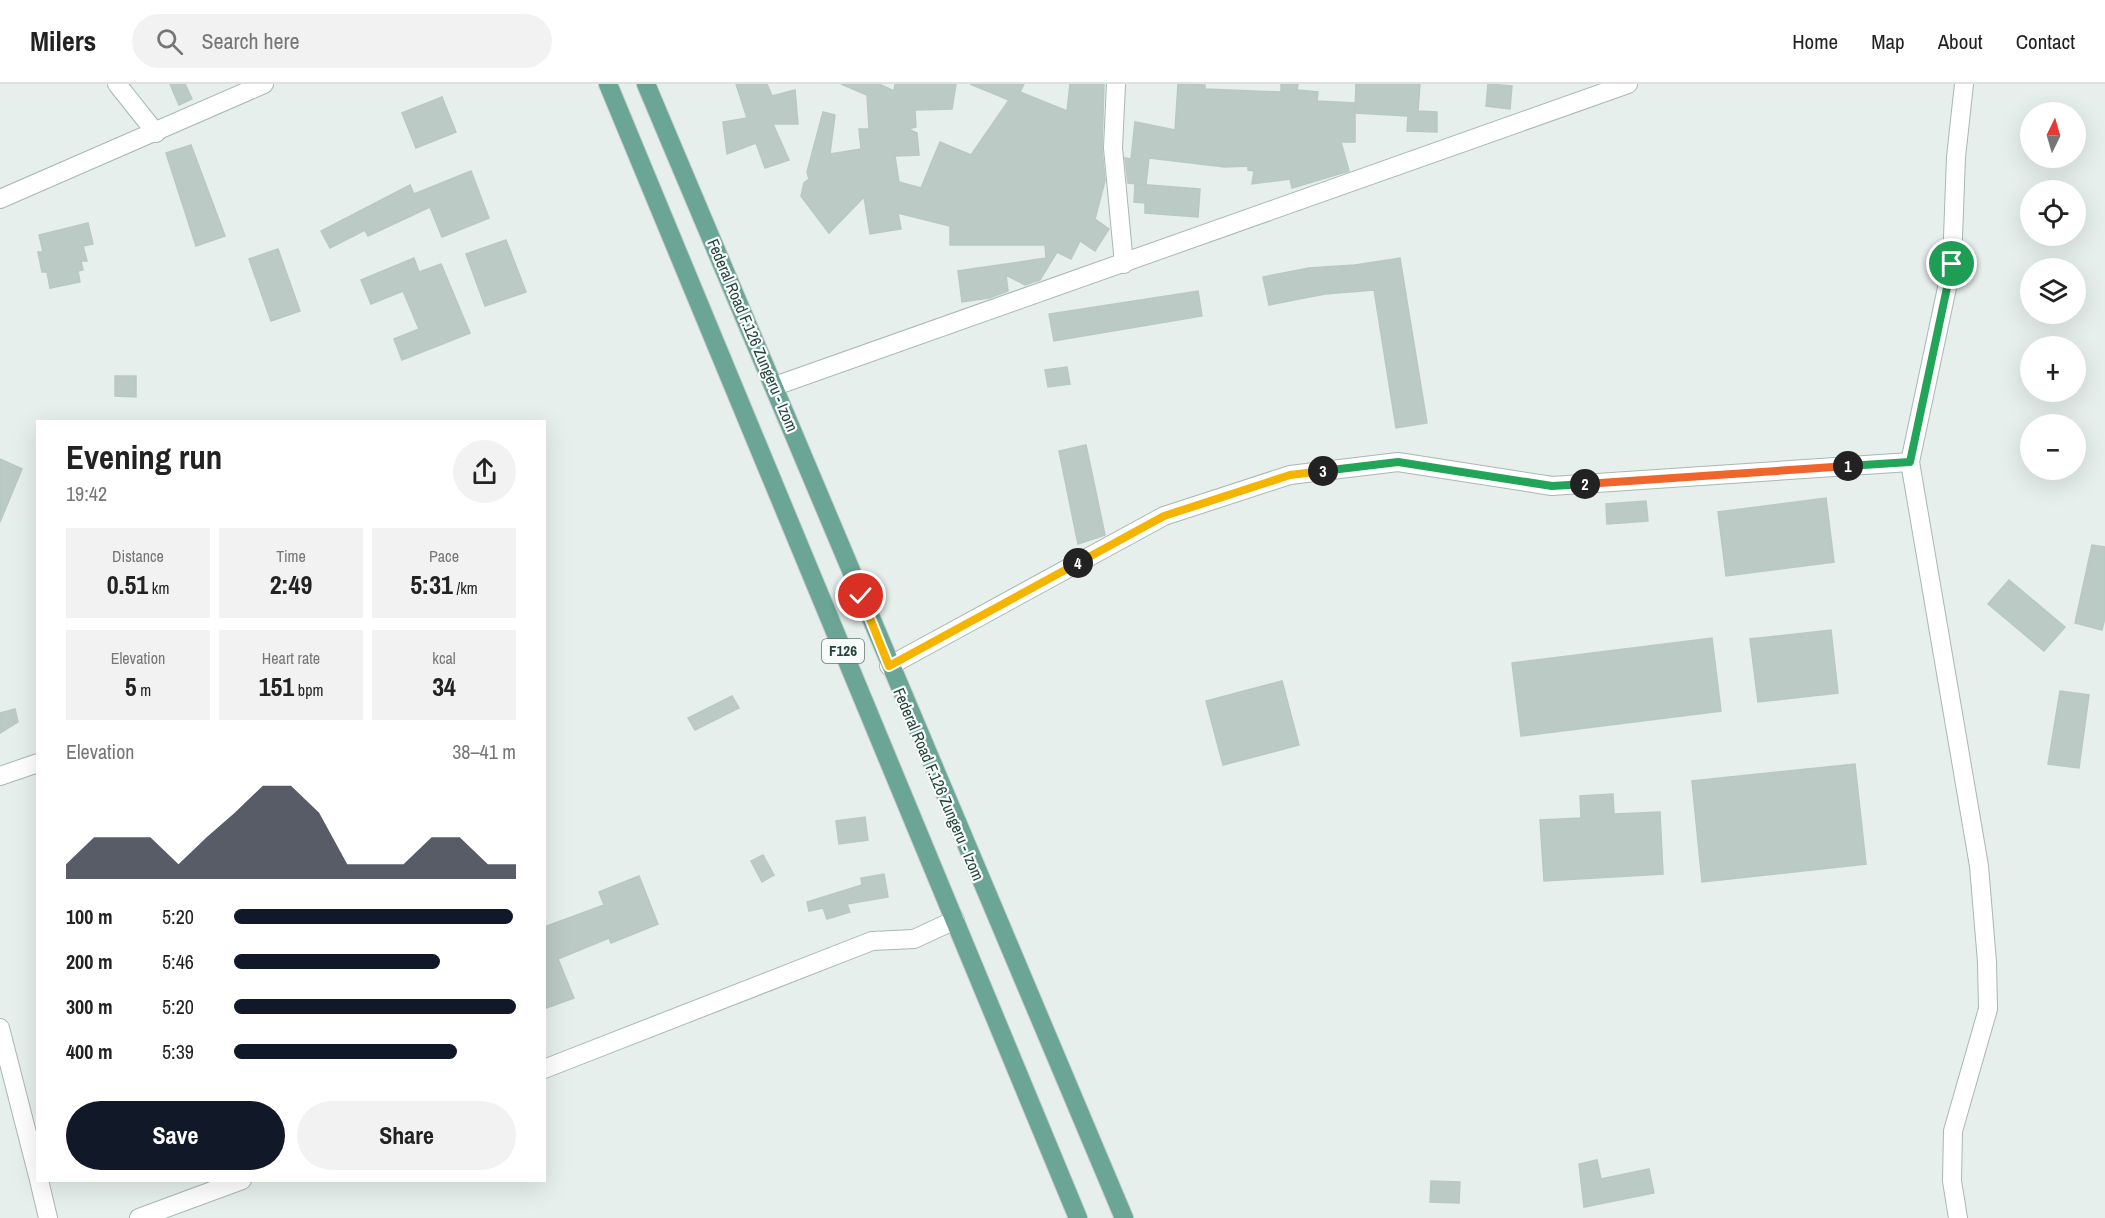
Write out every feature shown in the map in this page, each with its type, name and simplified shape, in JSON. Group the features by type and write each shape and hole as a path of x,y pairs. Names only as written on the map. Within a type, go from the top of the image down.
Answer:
{"main road":[{"name":"F126","path":"608,84 1078,1218"},
{"name":"Federal Road F.126 Zungeru - Izom","path":"646,84 775,386 889,666 1124,1218"}],"street":[{"path":"117,84 156,133"},
{"path":"0,199 264,84"},
{"path":"1116,84 1113,148 1124,264"},
{"path":"775,386 1628,84"},
{"path":"1958,1218 1952,1181 1953,1131 1988,1009 1987,962 1979,866 1910,462 1952,264 1956,157 1964,84"},
{"path":"889,666 1164,516 1290,475 1398,462 1552,486 1910,462"},
{"path":"0,776 36,764"},
{"path":"546,1068 872,941 914,939 954,920"},
{"path":"0,1028 36,1170"},
{"path":"39,1182 48,1218"},
{"path":"139,1218 230,1183"}],"building":[{"path":"170,84 185,84 192,99 179,105"},
{"path":"736,84 767,84 772,96 795,90 798,124 773,124 789,160 765,168 756,143 727,154 723,122 747,118"},
{"path":"841,84 879,84 894,91 895,84 956,84 952,109 915,110 916,127 908,129 917,133 919,155 895,156 899,182 921,188 940,142 971,155 1009,100 970,84 1024,84 1020,92 1067,111 1070,84 1104,84 1102,148 1105,181 1095,219 1109,229 1095,251 1080,241 1071,259 1057,252 1040,280 1025,285 1006,275 1008,291 989,298 962,302 958,271 1046,258 1045,245 950,245 950,226 898,213 901,229 870,234 864,197 829,233 801,196 804,183 809,179 807,172 823,112 835,115 830,154 861,149 859,129 869,129 867,95"},
{"path":"1178,84 1205,85 1205,89 1281,92 1281,84 1298,84 1297,90 1318,92 1317,101 1355,103 1355,142 1341,142 1349,171 1292,188 1290,179 1252,184 1254,171 1248,170 1248,166 1225,167 1149,158 1146,185 1128,183 1125,158 1131,159 1135,122 1175,130"},
{"path":"1356,84 1420,84 1418,111 1437,112 1437,132 1407,131 1408,116 1355,113"},
{"path":"1488,84 1512,86 1510,109 1486,106"},
{"path":"442,97 456,132 416,148 402,113"},
{"path":"191,145 225,236 196,246 166,153"},
{"path":"471,171 489,218 442,237 430,207 368,236 365,230 330,248 321,231 410,185 414,194"},
{"path":"1135,184 1200,189 1198,217 1145,213 1145,203 1134,202"},
{"path":"88,223 93,244 83,246 87,261 81,261 83,270 78,271 80,282 50,288 47,272 42,272 38,252 43,252 39,235"},
{"path":"506,240 526,292 485,306 466,254"},
{"path":"278,249 300,311 271,321 249,259"},
{"path":"414,258 419,272 441,264 470,333 402,360 394,339 419,329 403,291 371,304 361,280"},
{"path":"1400,258 1427,423 1396,428 1374,290 1325,294 1269,305 1263,277 1309,268 1355,265"},
{"path":"1198,291 1202,316 1054,341 1049,314"},
{"path":"1067,367 1070,384 1048,387 1045,370"},
{"path":"115,376 136,376 136,397 115,396"},
{"path":"1086,445 1105,535 1078,544 1059,451"},
{"path":"0,459 22,469 0,522"},
{"path":"1826,498 1834,562 1726,576 1718,512"},
{"path":"1646,501 1648,521 1607,524 1606,504"},
{"path":"2092,545 2105,547 2105,618 2102,630 2075,623"},
{"path":"2009,580 2065,627 2044,651 1988,604"},
{"path":"1831,630 1838,693 1758,702 1750,639"},
{"path":"1712,638 1721,711 1521,736 1512,663"},
{"path":"1282,681 1299,745 1223,765 1206,701"},
{"path":"2060,691 2089,695 2079,768 2048,764"},
{"path":"732,696 739,708 695,730 688,718"},
{"path":"15,709 18,722 0,733 0,713"},
{"path":"1855,764 1866,864 1702,882 1692,781"},
{"path":"1613,794 1614,814 1660,812 1663,874 1544,881 1540,820 1581,818 1580,796"},
{"path":"865,817 868,840 839,844 836,821"},
{"path":"763,855 774,875 762,882 751,861"},
{"path":"884,874 888,897 847,904 850,912 827,919 823,908 809,911 807,902 862,885 861,878"},
{"path":"639,876 658,924 611,943 609,938 558,959 574,998 546,1008 546,926 604,905 599,892"},
{"path":"1597,1160 1601,1179 1649,1169 1654,1193 1584,1207 1579,1164"},
{"path":"1431,1181 1460,1182 1459,1203 1430,1202"}],"route":[{"path":"861,596 889,666 1164,516 1290,475 1398,462 1552,486 1910,462 1952,264"}]}
